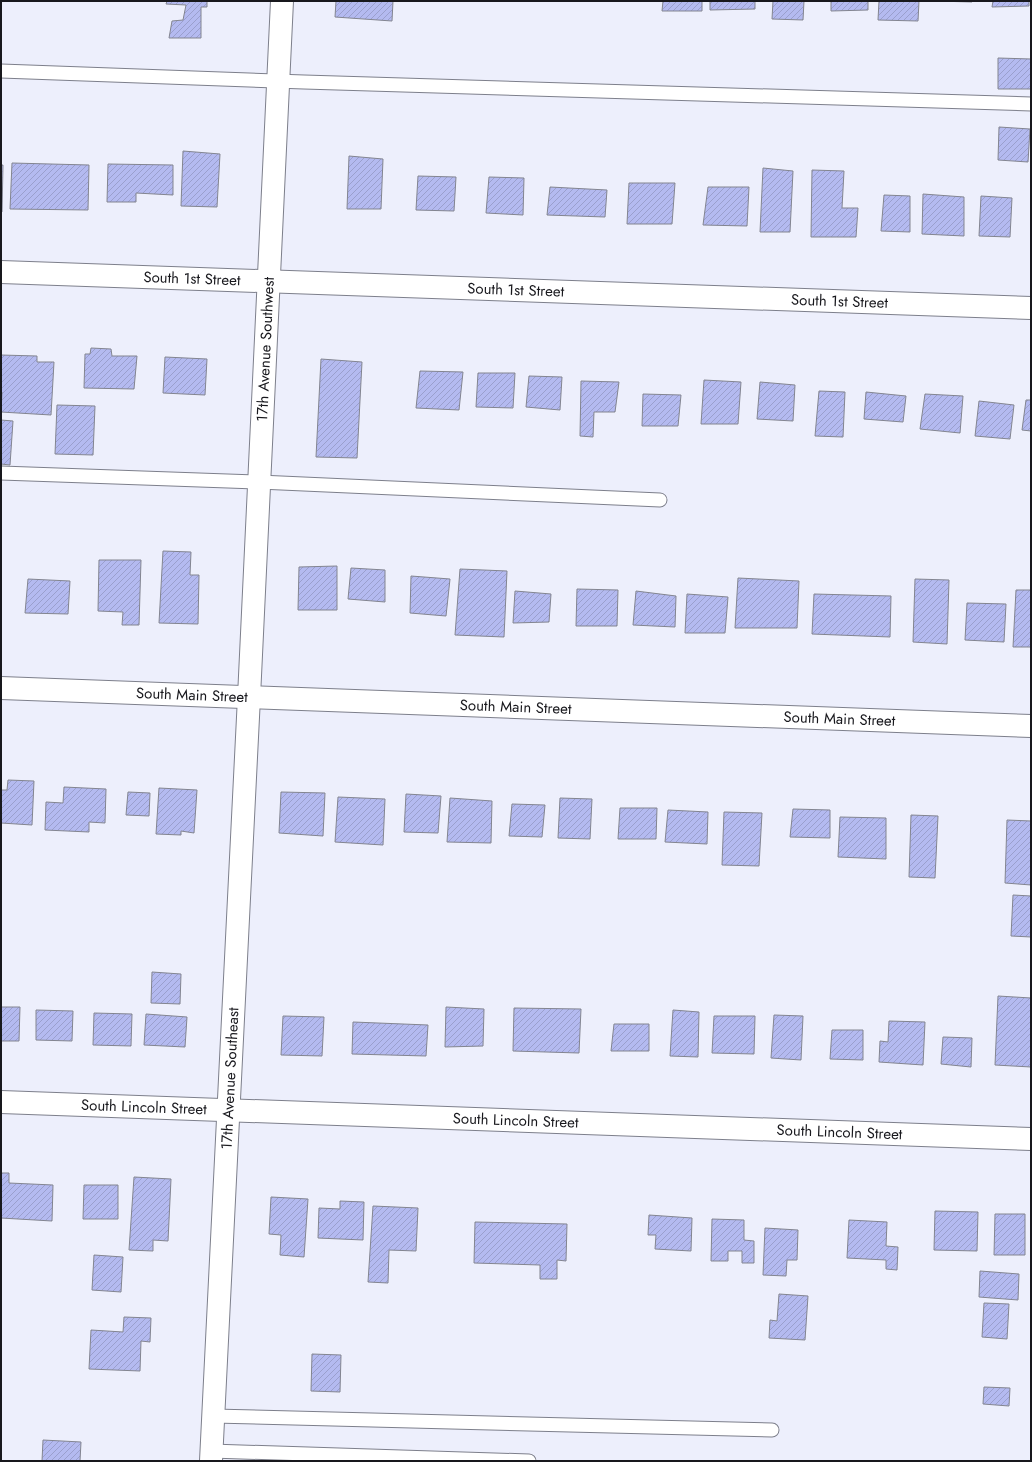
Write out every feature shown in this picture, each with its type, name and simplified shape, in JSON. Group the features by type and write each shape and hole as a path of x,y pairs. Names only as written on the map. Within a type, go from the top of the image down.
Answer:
{"street":[{"name":"17th Avenue Southwest","path":"249,697 282,1"},
{"name":"South 1st Street","path":"1,272 1031,308"},
{"name":"South Main Street","path":"1,688 1031,726"},
{"name":"17th Avenue Southeast","path":"211,1456 249,697"},
{"name":"South Lincoln Street","path":"1,1102 1031,1139"}],"lane":[{"path":"1,71 1031,104"},
{"path":"1,473 259,482 660,500"},
{"path":"213,1416 476,1421 772,1430"},
{"path":"211,1456 529,1461"}],"building":[{"path":"167,1 207,1 207,7 201,7 201,38 169,38 172,21 183,20 186,5 166,4"},
{"path":"336,1 393,1 392,21 335,17"},
{"path":"663,1 702,1 702,11 662,11"},
{"path":"710,1 755,1 755,9 710,10"},
{"path":"773,1 804,1 803,20 772,19"},
{"path":"831,1 868,1 868,10 831,11"},
{"path":"879,1 919,1 918,21 878,20"},
{"path":"936,1 972,1 972,2"},
{"path":"993,1 1029,1 1029,6 992,7"},
{"path":"998,58 1031,59 1031,89 998,89"},
{"path":"999,127 1030,129 1028,162 998,160"},
{"path":"183,151 220,154 217,207 181,206"},
{"path":"349,156 383,159 381,209 347,209"},
{"path":"12,163 89,165 88,210 10,209"},
{"path":"108,164 173,165 173,195 136,193 136,202 107,202"},
{"path":"1,165 3,165 2,212 1,212"},
{"path":"763,168 793,171 790,232 760,232"},
{"path":"812,170 844,171 842,208 858,208 856,237 811,237"},
{"path":"418,176 456,177 454,211 416,210"},
{"path":"489,177 524,178 523,215 486,213"},
{"path":"629,183 675,183 672,224 627,224"},
{"path":"550,187 607,190 605,217 547,215"},
{"path":"708,187 749,187 747,226 703,225"},
{"path":"923,194 964,197 964,236 922,234"},
{"path":"884,195 910,196 910,232 881,231"},
{"path":"981,196 1012,198 1010,237 979,236"},
{"path":"91,348 111,349 112,356 137,356 134,389 84,388 85,354 90,354"},
{"path":"1,355 37,356 37,362 54,362 51,415 1,412"},
{"path":"165,357 207,359 205,395 163,393"},
{"path":"321,359 362,362 357,458 316,457"},
{"path":"420,371 463,372 459,410 416,408"},
{"path":"478,373 515,373 513,408 476,407"},
{"path":"529,376 562,377 560,410 526,407"},
{"path":"704,380 741,382 738,424 701,424"},
{"path":"581,381 619,382 615,412 594,412 593,437 580,436"},
{"path":"760,382 795,385 793,421 757,419"},
{"path":"819,391 845,392 843,437 815,436"},
{"path":"866,392 906,396 903,422 864,419"},
{"path":"643,394 681,395 678,426 642,426"},
{"path":"925,394 963,396 960,433 920,429"},
{"path":"1026,400 1031,400 1031,431 1022,430"},
{"path":"979,401 1014,405 1010,439 975,436"},
{"path":"57,405 95,406 93,455 55,454"},
{"path":"1,420 13,421 10,465 1,464"},
{"path":"163,551 191,552 190,575 199,575 198,624 159,623"},
{"path":"99,560 141,560 139,625 122,625 123,612 98,611"},
{"path":"337,566 337,610 298,610 299,567"},
{"path":"351,568 385,570 385,602 348,599"},
{"path":"460,569 507,571 504,637 455,635"},
{"path":"411,576 450,579 446,616 410,613"},
{"path":"738,578 799,581 797,628 735,628"},
{"path":"28,579 70,581 68,614 25,613"},
{"path":"915,579 949,580 947,644 913,642"},
{"path":"577,589 618,590 617,626 576,626"},
{"path":"1016,590 1031,590 1031,647 1013,647"},
{"path":"515,591 551,594 549,622 513,623"},
{"path":"636,591 676,596 675,627 633,625"},
{"path":"687,594 728,597 725,633 685,633"},
{"path":"814,594 891,596 890,637 812,634"},
{"path":"967,603 1006,604 1004,642 965,640"},
{"path":"8,780 34,781 32,825 1,823 1,790 7,790"},
{"path":"64,787 106,789 105,823 89,822 89,832 45,830 46,802 63,803"},
{"path":"159,788 197,790 194,833 181,831 181,835 156,834"},
{"path":"128,792 150,793 149,816 126,815"},
{"path":"281,792 325,793 323,836 279,833"},
{"path":"406,794 441,796 438,833 404,832"},
{"path":"338,797 385,799 383,845 335,842"},
{"path":"450,798 492,801 491,843 447,842"},
{"path":"560,798 592,799 590,839 558,838"},
{"path":"512,804 545,805 542,837 509,836"},
{"path":"620,808 657,808 656,839 618,839"},
{"path":"793,809 830,810 830,838 790,837"},
{"path":"668,810 708,812 707,844 665,842"},
{"path":"724,812 762,813 759,866 722,865"},
{"path":"911,815 938,816 935,878 909,877"},
{"path":"840,817 886,818 886,859 838,857"},
{"path":"1007,820 1031,821 1031,885 1005,883"},
{"path":"1013,895 1031,896 1031,937 1011,936"},
{"path":"152,972 181,974 180,1004 151,1003"},
{"path":"998,996 1031,998 1031,1067 995,1065"},
{"path":"1,1007 20,1007 19,1041 1,1041"},
{"path":"446,1007 484,1009 483,1046 445,1047"},
{"path":"514,1008 581,1009 579,1053 513,1051"},
{"path":"36,1010 73,1011 72,1041 36,1040"},
{"path":"673,1010 699,1012 698,1057 670,1056"},
{"path":"94,1013 132,1014 131,1046 93,1045"},
{"path":"146,1014 187,1017 185,1047 144,1045"},
{"path":"774,1015 803,1016 801,1060 771,1058"},
{"path":"283,1016 324,1017 322,1056 281,1055"},
{"path":"714,1016 755,1016 754,1054 712,1053"},
{"path":"889,1021 925,1022 923,1065 879,1062 880,1041 888,1042"},
{"path":"353,1022 428,1025 426,1056 352,1054"},
{"path":"614,1024 649,1024 649,1051 611,1051"},
{"path":"832,1030 863,1030 863,1060 830,1059"},
{"path":"943,1037 972,1038 971,1067 941,1064"},
{"path":"1,1173 9,1173 9,1183 53,1185 52,1221 1,1218"},
{"path":"134,1177 171,1179 168,1241 153,1240 153,1251 129,1250"},
{"path":"84,1185 118,1185 118,1219 83,1219"},
{"path":"271,1197 308,1199 304,1257 280,1255 281,1235 269,1234"},
{"path":"340,1201 364,1202 363,1240 318,1238 319,1208 340,1209"},
{"path":"373,1206 418,1208 416,1251 389,1250 388,1283 368,1282"},
{"path":"935,1211 978,1212 977,1251 934,1250"},
{"path":"995,1214 1025,1214 1025,1255 994,1255"},
{"path":"649,1215 692,1218 691,1251 655,1249 656,1235 648,1235"},
{"path":"712,1219 744,1220 744,1240 754,1241 754,1263 742,1263 742,1251 728,1251 728,1261 711,1261"},
{"path":"849,1220 887,1222 886,1246 898,1247 897,1270 886,1269 886,1260 847,1258"},
{"path":"475,1222 567,1224 566,1261 557,1260 557,1279 540,1279 540,1265 474,1263"},
{"path":"765,1228 798,1230 797,1260 787,1260 786,1276 763,1275"},
{"path":"94,1255 123,1257 121,1292 92,1290"},
{"path":"980,1271 1019,1274 1018,1300 979,1297"},
{"path":"779,1294 808,1296 805,1340 769,1338 770,1320 777,1321"},
{"path":"984,1303 1009,1304 1007,1339 982,1337"},
{"path":"124,1317 151,1318 150,1342 141,1341 140,1371 89,1369 91,1330 123,1332"},
{"path":"312,1354 341,1355 340,1392 311,1391"},
{"path":"984,1387 1010,1388 1009,1406 983,1404"},
{"path":"43,1440 81,1442 80,1461 42,1461"}]}
